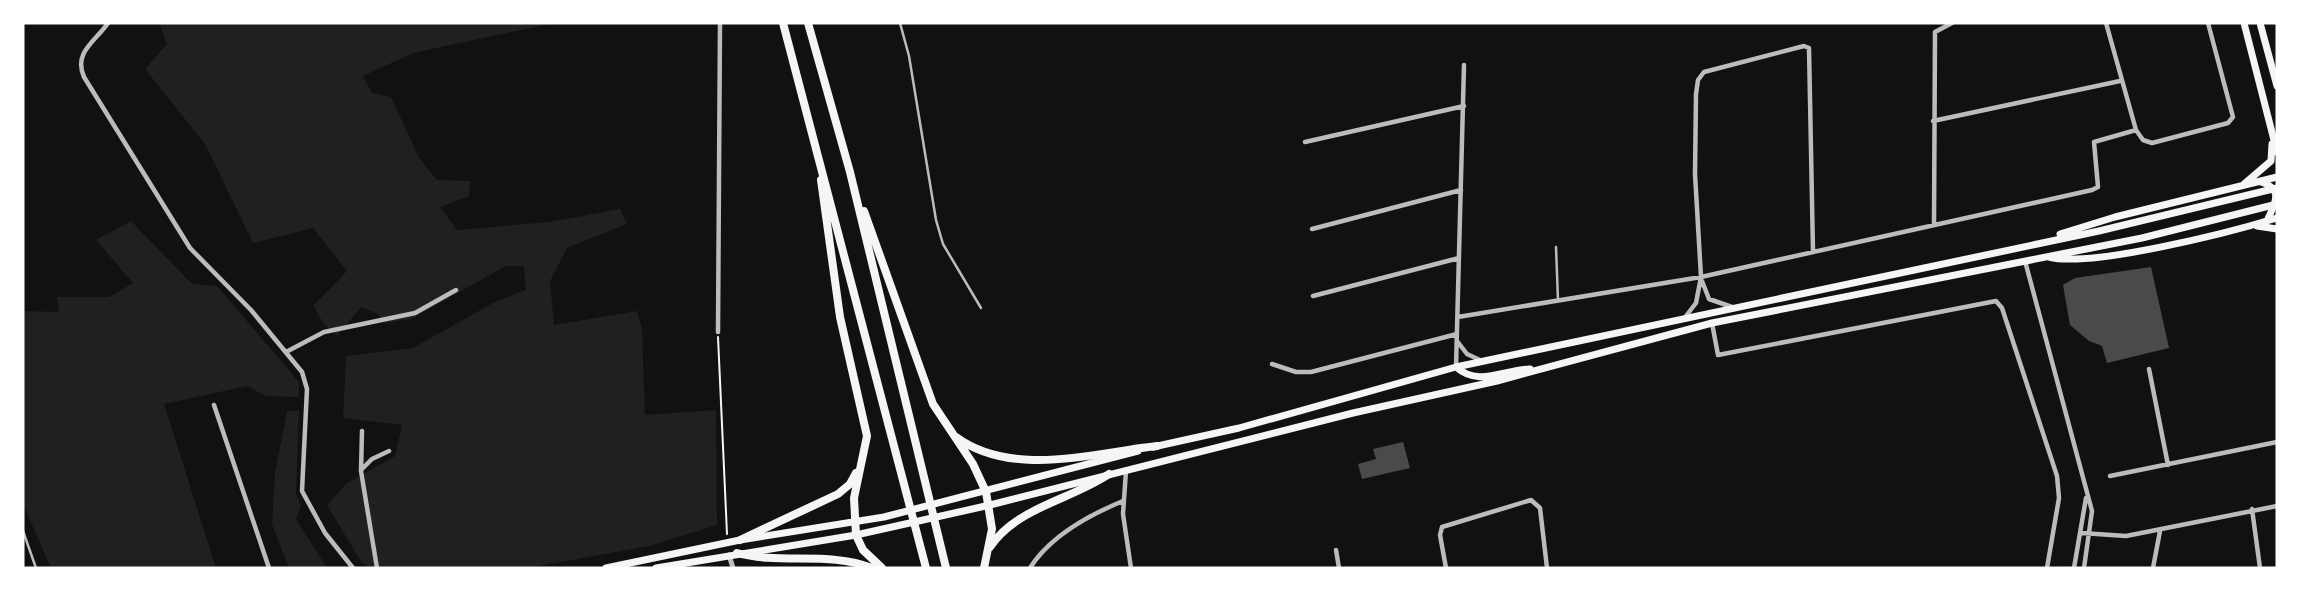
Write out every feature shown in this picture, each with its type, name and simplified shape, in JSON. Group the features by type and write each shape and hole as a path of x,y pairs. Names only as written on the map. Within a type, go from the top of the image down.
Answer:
{"highway":[{"path":"783,23 926,568"},
{"path":"808,23 850,172 946,568"},
{"path":"816,143 840,317 867,436 854,498 854,523 863,551 882,568"},
{"path":"850,172 913,356 948,431 974,464 986,492 992,529 984,568"},
{"path":"948,431 980,452 1014,460 1157,446"},
{"path":"740,540 838,494 850,484 863,460"},
{"path":"989,548 998,535 1019,519 1109,474"},
{"path":"733,554 751,557 826,558 872,568"}],"main road":[{"path":"2244,23 2277,152"},
{"path":"2260,23 2277,86"},
{"path":"2270,59 2277,75"},
{"path":"2236,189 2272,160 2272,144 2263,100"},
{"path":"2029,244 2115,217 2277,177"},
{"path":"2260,182 2273,188 2276,194 2275,208 2267,221"},
{"path":"606,568 727,542 884,517 1157,446 1239,428 1456,367 1686,316 2173,215 2277,188"},
{"path":"656,568 856,535 990,505 1541,369 1712,323 2171,231 2277,204"},
{"path":"2045,256 2068,260 2113,254 2277,218"},
{"path":"2242,227 2277,229"},
{"path":"1456,367 1464,374 1477,378 1520,369 1541,369"}],"street":[{"path":"108,23 82,55 81,71 190,248 251,310 301,369 307,386 301,481 305,500 353,568"},
{"path":"718,332 720,23"},
{"path":"1934,224 1934,32 1952,23"},
{"path":"2106,23 2120,81 2136,130 2143,141 2152,144 2228,123 2233,109 2208,23"},
{"path":"1686,316 1696,303 1701,277 1695,174 1698,80 1704,72 1804,46 1811,52 1813,252"},
{"path":"1456,367 1464,65"},
{"path":"1932,121 2120,81"},
{"path":"1304,142 1464,106"},
{"path":"1458,317 1701,277 2092,190 2098,187 2099,179 2094,142 2136,130"},
{"path":"1312,229 1461,190"},
{"path":"1313,296 1459,258"},
{"path":"2024,260 2092,512 2091,535 2084,568"},
{"path":"1701,277 1709,299 1732,307"},
{"path":"286,352 341,327 398,319 415,313 456,290"},
{"path":"1712,323 1718,355 1996,301 2002,307 2057,476 2059,498 2048,568"},
{"path":"1457,337 1467,354 1482,361"},
{"path":"1272,364 1296,372 1311,372 1457,337"},
{"path":"2148,369 2168,465"},
{"path":"214,405 269,568"},
{"path":"362,431 361,471 377,568"},
{"path":"2110,476 2277,442"},
{"path":"361,471 372,459 388,451"},
{"path":"1126,470 1123,501 1131,568"},
{"path":"2074,568 2087,493"},
{"path":"1030,568 1039,554 1058,537 1123,501"},
{"path":"1446,568 1440,535 1442,527 1519,503 1536,502 1540,508 1547,568"},
{"path":"2082,533 2122,536 2160,531 2252,509 2277,506"},
{"path":"2252,509 2260,568"},
{"path":"2153,568 2160,531"},
{"path":"1336,550 1339,568"},
{"path":"733,554 733,568"}],"lane":[{"path":"900,23 909,56 936,220 943,244 981,308"},
{"path":"1556,247 1558,300"},
{"path":"23,531 36,568"}],"path":[{"path":"718,332 727,542"}],"shaded area":[{"path":"159,23 554,23 413,53 363,76 372,93 391,97 419,158 437,180 470,181 469,196 440,207 457,230 549,222 620,209 627,224 567,248 550,281 554,325 637,311 642,329 645,415 716,410 717,525 649,546 527,568 370,568 362,563 327,505 346,484 395,456 402,425 343,418 346,356 413,348 493,303 526,290 524,266 506,266 411,319 385,323 378,314 361,307 337,336 324,324 313,306 347,271 313,228 253,243 205,144 145,69 167,44"},
{"path":"131,221 192,284 217,286 299,382 299,397 266,396 247,386 164,404 216,568 51,568 23,504 23,311 59,312 57,297 109,297 133,283 96,240"},
{"path":"287,411 299,411 296,494 301,505 296,519 327,568 289,568 272,524 275,473"}],"building":[{"path":"2151,267 2169,348 2107,363 2102,346 2089,341 2070,325 2063,285 2075,278"},
{"path":"1403,442 1410,468 1362,479 1358,464 1376,459 1373,449"}]}
